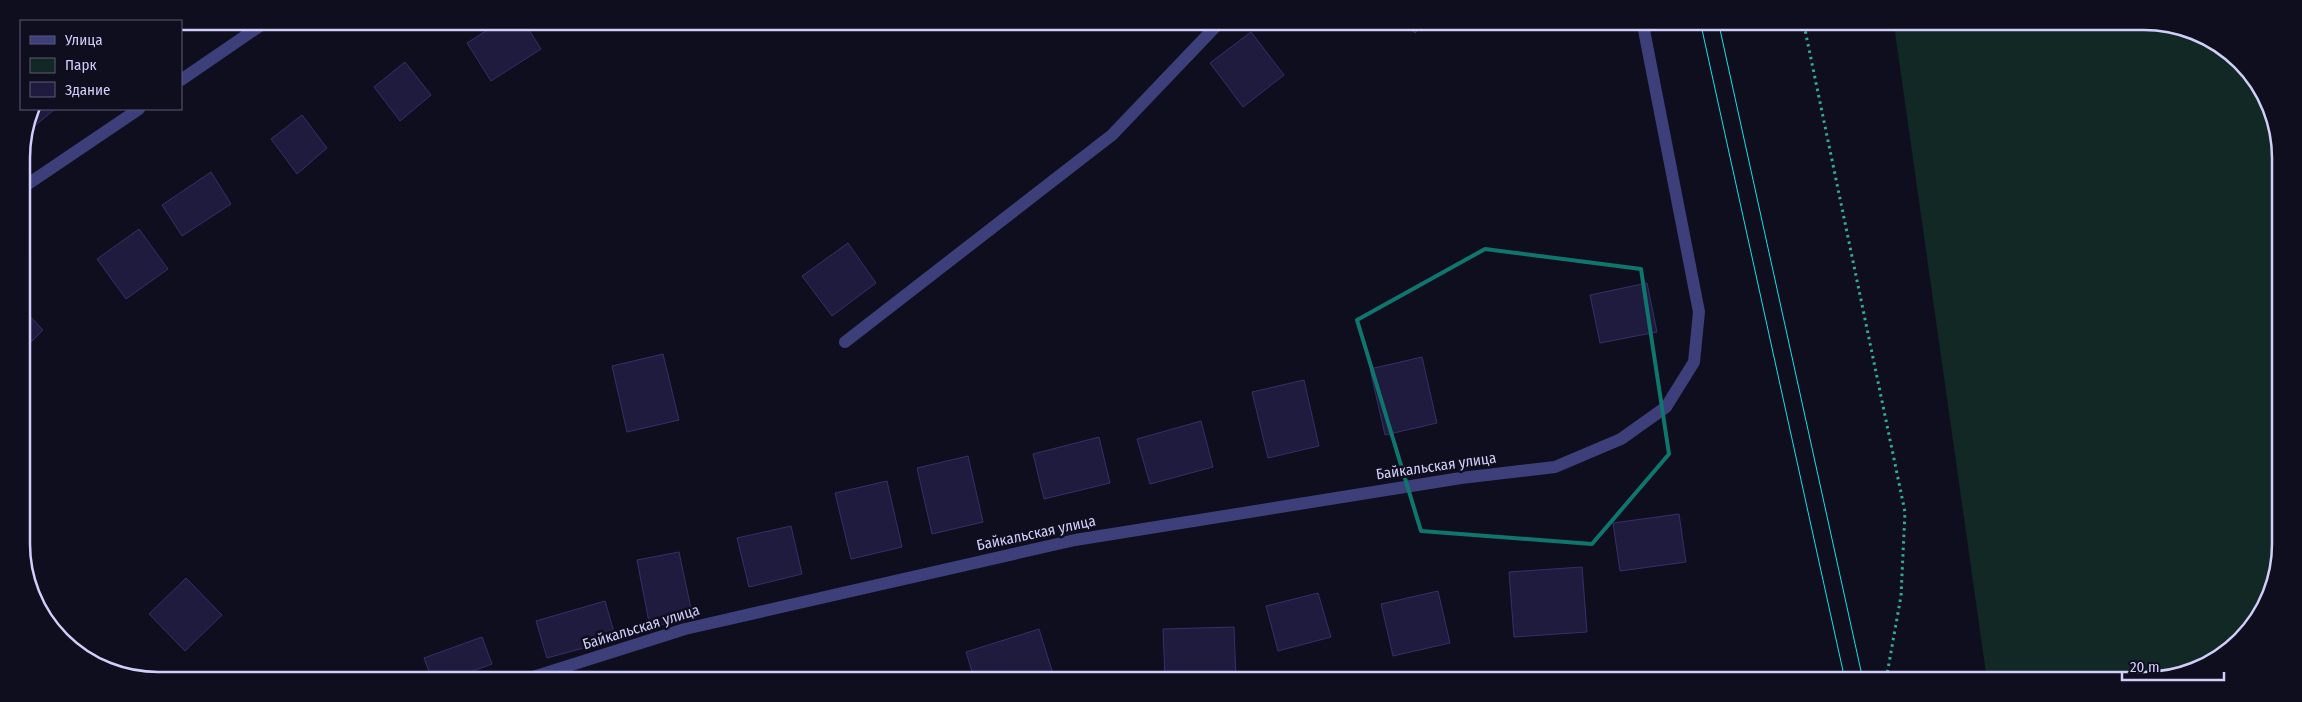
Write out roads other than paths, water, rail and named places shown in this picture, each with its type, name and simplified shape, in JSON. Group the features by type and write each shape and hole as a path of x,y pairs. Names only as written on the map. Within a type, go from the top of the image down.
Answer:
{"street":[{"path":"182,79 255,30"},
{"path":"845,342 1112,135 1212,30"},
{"name":"Байкальская улица","path":"549,672 685,629 1075,540 1461,478 1555,467 1621,439 1666,407 1694,362 1699,312 1644,30"},
{"path":"30,183 138,110"}],"tram line":[{"path":"1702,30 1843,672"},
{"path":"1720,30 1861,672"}]}
